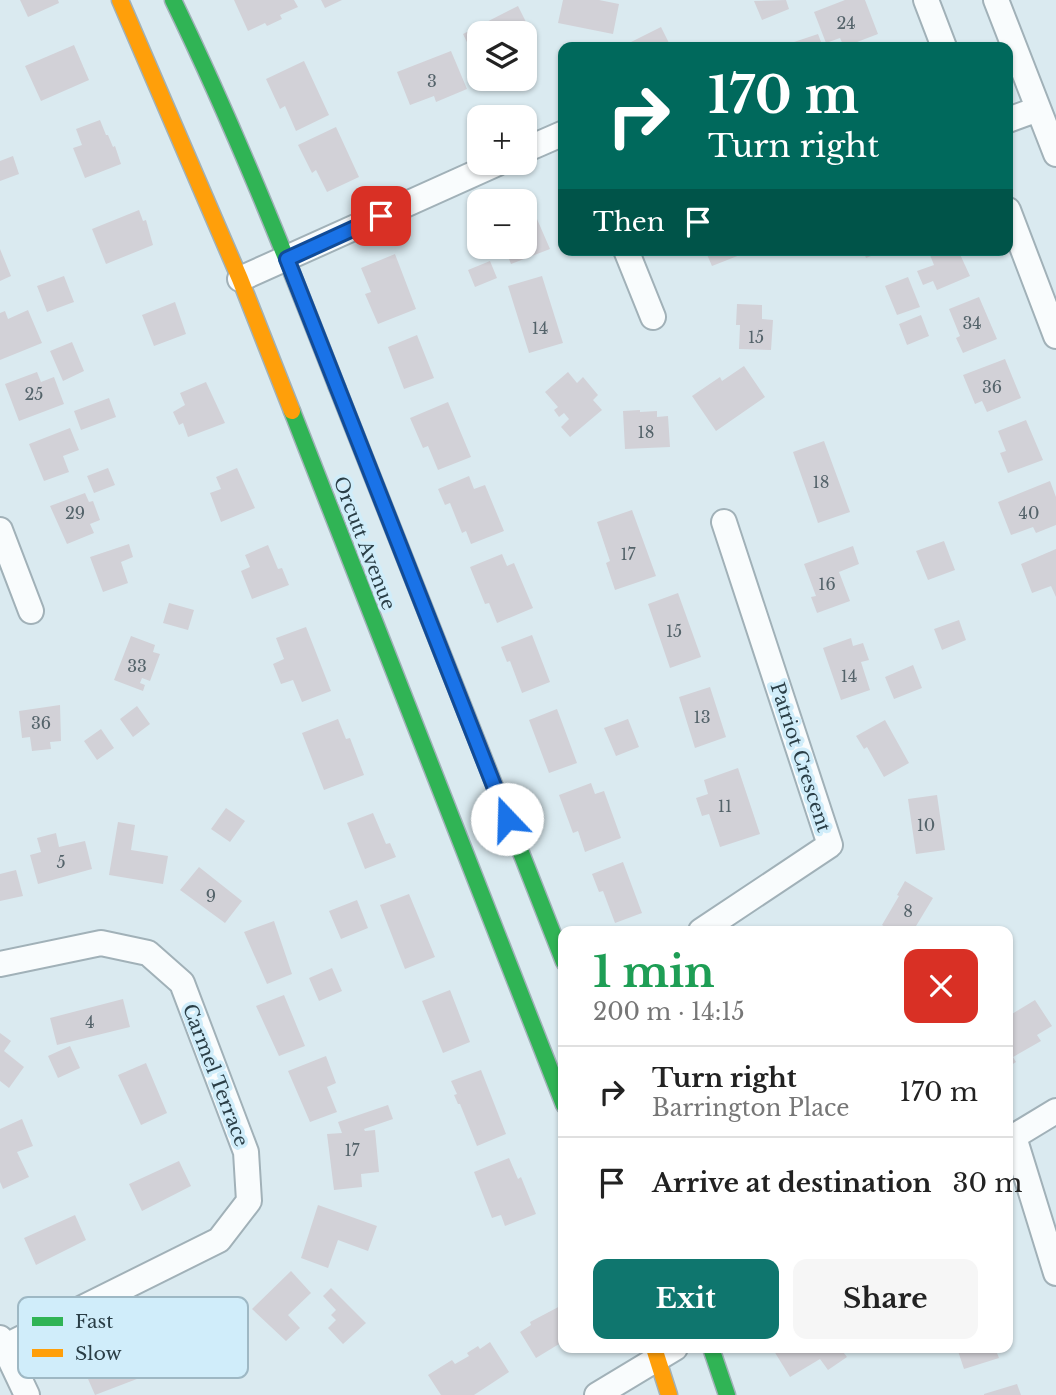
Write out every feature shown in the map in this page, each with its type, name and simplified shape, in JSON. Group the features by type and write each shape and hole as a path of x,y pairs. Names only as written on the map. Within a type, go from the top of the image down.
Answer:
{"main road":[{"name":"Orcutt Avenue","path":"120,0 240,279 558,1090"},
{"name":"Orcutt Avenue","path":"173,0 201,58 287,259 558,946"},
{"path":"662,1353 669,1395"},
{"path":"714,1353 727,1395"}],"street":[{"path":"926,0 942,42"},
{"path":"996,0 1012,42"},
{"path":"1013,44 1056,154"},
{"path":"1013,118 1038,108"},
{"path":"537,145 558,136"},
{"path":"240,279 472,175"},
{"path":"1013,223 1056,336"},
{"path":"628,256 653,317"},
{"name":"Patriot Crescent","path":"708,926 830,845 724,522"},
{"path":"0,530 31,611"},
{"name":"Carmel Terrace","path":"0,964 101,943 148,953 182,983 246,1152 249,1201 219,1240 98,1297"},
{"path":"1013,1138 1056,1111"},
{"path":"1013,1145 1056,1273"},
{"name":"Carmel Terrace","path":"2,1342 18,1334"},
{"path":"2,1342 18,1376"},
{"path":"597,1395 659,1353"},
{"path":"19,1378 27,1395"}],"building":[{"path":"20,0 58,0 59,3 28,17"},
{"path":"234,0 294,0 298,7 280,15 282,19 248,31"},
{"path":"321,0 342,0 325,8"},
{"path":"563,0 599,0 619,4 613,34 558,23"},
{"path":"786,0 789,9 762,20 754,1"},
{"path":"845,0 865,0 878,34 857,42 842,42 840,38 826,42 814,12"},
{"path":"518,6 526,21 489,21"},
{"path":"661,27 668,42 631,42"},
{"path":"818,34 821,42 794,42"},
{"path":"74,45 89,80 41,101 25,66"},
{"path":"451,51 467,89 436,102 434,96 410,105 397,72"},
{"path":"304,61 329,115 296,131 285,106 280,109 266,79"},
{"path":"100,120 106,135 113,147 115,146 121,164 85,178 73,148 82,145 76,129"},
{"path":"336,127 359,177 327,192 316,170 312,173 298,145"},
{"path":"13,156 19,174 0,181 0,161"},
{"path":"139,210 143,221 146,220 153,245 106,264 92,229"},
{"path":"537,219 550,249 537,254"},
{"path":"0,249 11,276 0,281"},
{"path":"395,254 416,309 378,324 365,294 371,292 361,268"},
{"path":"708,256 737,256 712,266"},
{"path":"930,256 961,256 970,276 937,290 933,281 923,285 917,271 934,265"},
{"path":"509,259 524,259 511,264"},
{"path":"490,261 497,278 475,287 468,270"},
{"path":"64,276 74,302 47,312 37,286"},
{"path":"542,276 563,343 529,353 508,286"},
{"path":"908,277 920,307 897,315 885,286"},
{"path":"979,297 997,339 963,353 956,338 960,336 949,309"},
{"path":"175,302 186,334 154,346 142,315"},
{"path":"737,304 762,305 762,319 773,320 771,350 739,349"},
{"path":"28,310 42,343 0,360 0,313 5,311 8,319"},
{"path":"921,315 929,336 907,345 899,324"},
{"path":"417,335 434,378 404,389 388,347"},
{"path":"72,342 84,371 63,381 50,351"},
{"path":"1005,359 1021,398 987,412 982,401 975,404 963,375"},
{"path":"744,366 765,397 716,431 692,396 720,377 722,381"},
{"path":"37,372 41,382 54,377 64,404 19,421 5,384"},
{"path":"568,372 577,383 583,377 598,395 593,400 602,410 570,437 561,427 569,419 564,413 559,417 554,410 558,407 545,392"},
{"path":"206,382 225,423 188,437 183,423 179,425 173,412 185,405 180,393"},
{"path":"109,398 116,417 81,430 74,411"},
{"path":"448,402 471,457 438,470 428,446 423,448 410,418"},
{"path":"623,411 657,411 657,417 668,416 670,447 625,449"},
{"path":"1026,420 1043,460 1008,473 1000,453 1006,451 998,431"},
{"path":"70,428 79,450 63,456 69,472 44,481 29,444"},
{"path":"824,441 850,512 818,523 793,452"},
{"path":"108,468 115,485 94,493 87,476"},
{"path":"237,468 255,508 221,522 210,493 221,489 216,477"},
{"path":"469,476 474,489 485,485 504,531 471,544 466,531 462,533 450,503 445,505 438,489"},
{"path":"1050,481 1056,497 1056,525 1036,533 1033,527 1011,535 998,502"},
{"path":"85,493 89,502 93,501 100,520 90,524 94,533 67,544 50,506"},
{"path":"632,510 656,576 615,590 606,563 610,561 597,522"},
{"path":"944,541 955,570 928,580 916,551"},
{"path":"129,544 133,557 121,562 128,583 103,592 90,557"},
{"path":"268,545 278,569 282,568 289,585 252,599 241,571 250,567 245,555"},
{"path":"853,546 859,564 839,572 850,601 817,613 811,597 816,596 804,564"},
{"path":"1056,549 1056,597 1051,586 1032,593 1021,564"},
{"path":"502,554 507,566 514,563 533,608 497,623 489,603 485,604 470,567"},
{"path":"678,593 701,657 670,668 648,604"},
{"path":"169,603 194,610 188,630 163,623"},
{"path":"959,620 966,640 942,650 934,629"},
{"path":"306,627 331,691 302,702 293,680 281,684 273,664 284,659 276,638"},
{"path":"532,635 550,682 522,693 510,661 507,662 501,647"},
{"path":"131,636 155,645 153,652 160,654 150,681 142,678 140,683 145,685 143,691 114,680"},
{"path":"851,638 853,646 863,643 869,660 861,662 870,690 841,700 823,648"},
{"path":"913,665 922,688 894,699 885,677"},
{"path":"710,687 726,737 695,748 679,697"},
{"path":"60,705 61,741 50,742 51,749 32,751 30,737 22,738 19,711"},
{"path":"137,706 150,724 133,737 120,719"},
{"path":"557,709 577,763 549,773 529,720"},
{"path":"338,719 346,739 350,738 364,775 324,790 302,733"},
{"path":"628,719 639,747 616,756 604,728"},
{"path":"885,720 909,763 884,777 867,747 864,749 856,736"},
{"path":"101,729 114,748 97,760 84,741"},
{"path":"738,768 760,834 720,847 709,814 702,816 696,798 708,794 704,780"},
{"path":"591,783 595,794 604,791 621,838 585,852 578,831 573,833 559,795"},
{"path":"937,795 945,850 916,854 908,799"},
{"path":"226,808 245,821 230,842 211,829"},
{"path":"373,813 386,844 390,843 396,857 365,869 347,823"},
{"path":"118,822 135,825 131,850 168,856 163,884 109,875"},
{"path":"56,833 59,847 85,841 92,869 38,884 30,855 41,852 37,838"},
{"path":"623,862 642,913 615,923 603,891 599,892 592,874"},
{"path":"199,867 242,901 225,923 180,890"},
{"path":"16,870 23,896 0,901 0,874"},
{"path":"905,881 933,898 916,926 882,925 899,896 897,895"},
{"path":"409,894 435,957 405,969 380,905"},
{"path":"357,900 368,928 341,939 329,911"},
{"path":"274,921 292,974 267,984 244,932"},
{"path":"332,968 342,991 319,1001 309,978"},
{"path":"450,990 470,1042 443,1053 422,1001"},
{"path":"284,995 305,1046 279,1056 256,1006"},
{"path":"123,999 130,1027 57,1045 50,1018"},
{"path":"1035,1000 1052,1026 1037,1035 1041,1041 1013,1057 1013,1013"},
{"path":"0,1033 11,1041 4,1051 24,1067 9,1088 0,1081"},
{"path":"70,1046 80,1068 58,1078 48,1056"},
{"path":"326,1056 336,1083 327,1087 337,1112 310,1122 288,1071"},
{"path":"146,1063 167,1113 141,1125 118,1075"},
{"path":"481,1070 506,1134 477,1146 454,1095 457,1094 451,1081"},
{"path":"388,1105 393,1119 364,1129 375,1130 379,1172 361,1174 362,1187 334,1190 327,1134 342,1133 338,1122"},
{"path":"22,1119 33,1146 17,1152 29,1177 3,1189 0,1182 0,1129"},
{"path":"509,1158 518,1179 521,1177 536,1214 505,1226 501,1215 492,1218 474,1172"},
{"path":"179,1161 191,1186 142,1211 129,1184"},
{"path":"318,1205 377,1226 368,1251 338,1240 328,1268 301,1258"},
{"path":"75,1215 86,1240 36,1265 24,1238"},
{"path":"291,1271 311,1293 288,1315 300,1328 286,1341 252,1309"},
{"path":"331,1288 366,1323 343,1344 328,1328 336,1320 331,1315 336,1310 323,1296"},
{"path":"558,1307 558,1345 536,1358 520,1332 531,1325 530,1322"},
{"path":"490,1342 509,1372 474,1395 441,1395 428,1375 452,1360 455,1364 469,1356 467,1353 478,1346 480,1349"},
{"path":"775,1353 844,1353 847,1357 828,1370 820,1359 790,1377"},
{"path":"959,1353 997,1353 999,1358 964,1369"},
{"path":"88,1378 139,1378 95,1395"},
{"path":"1017,1384 1021,1395 984,1395 984,1394"}],"traffic: fast":[{"path":"173,0 259,192 337,387"},
{"path":"292,411 558,1090"},
{"path":"505,812 558,947"},
{"path":"713,1353 727,1395"}],"traffic: slow":[{"path":"120,0 240,279 292,411"},
{"path":"337,387 505,812"},
{"path":"656,1353 669,1395"}],"route":[{"path":"381,216 287,259 507,819"}]}
